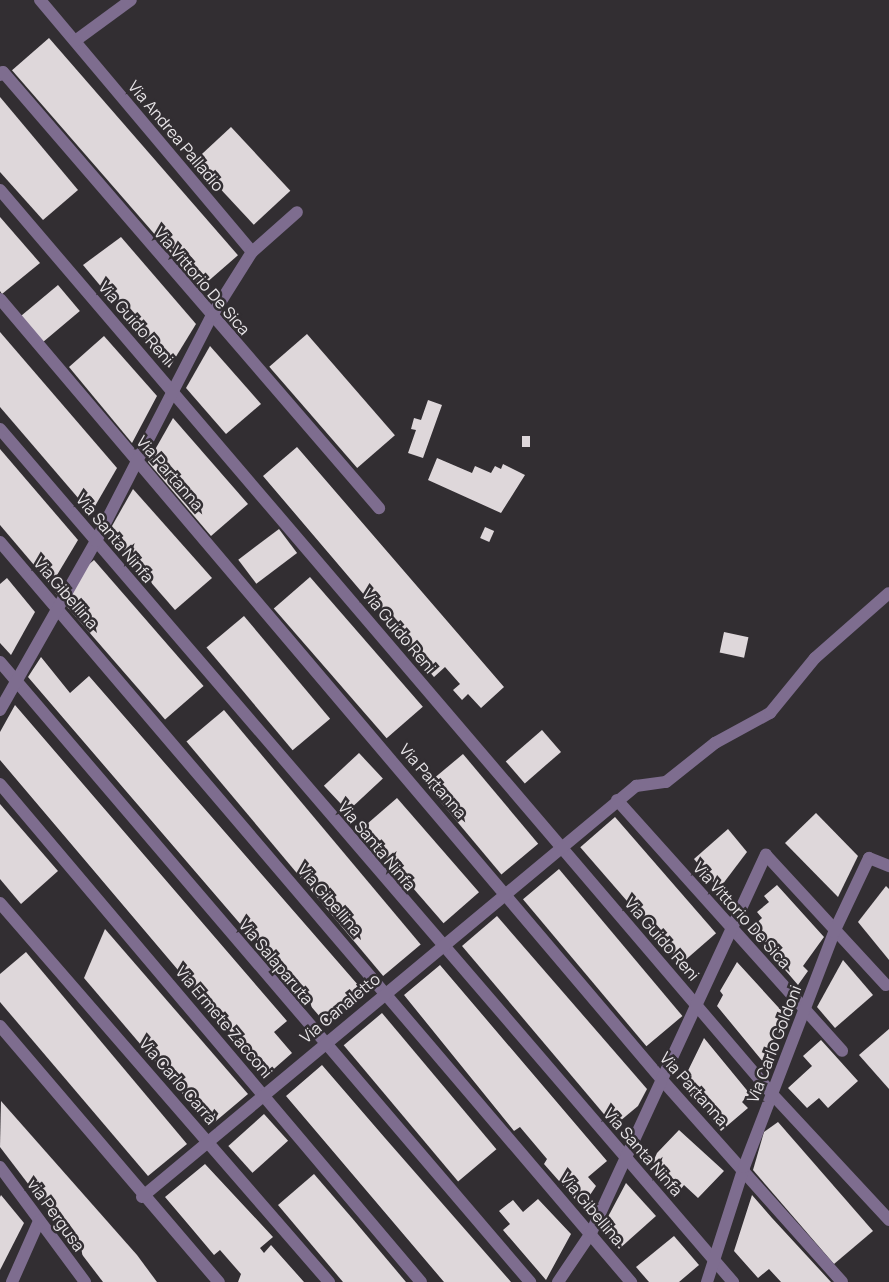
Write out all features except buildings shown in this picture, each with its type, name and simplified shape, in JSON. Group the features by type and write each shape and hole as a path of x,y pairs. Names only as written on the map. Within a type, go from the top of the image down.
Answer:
{"street":[{"name":"Via Andrea Palladio","path":"40,0 252,252"},
{"path":"75,41 131,0"},
{"name":"Via Vittorio De Sica","path":"1,73 211,317 379,508"},
{"name":"Via Guido Reni","path":"0,190 772,1094 889,1220"},
{"path":"0,710 18,682 96,541 211,317 252,252 263,240 297,212"},
{"name":"Via Partanna","path":"0,299 506,892 663,1081 744,1167 842,1282"},
{"name":"Via Santa Ninfa","path":"0,429 440,945 733,1282"},
{"name":"Via Gibellina","path":"0,542 386,991 632,1282"},
{"name":"Via Canaletto","path":"142,1197 440,945 617,800 636,786 666,782 716,743 770,713 815,658 889,593"},
{"name":"Via Salaparuta","path":"0,662 530,1282"},
{"name":"Via Ermete Zacconi","path":"0,784 421,1282"},
{"name":"Via Vittorio De Sica","path":"617,800 842,1051"},
{"path":"558,1282 591,1233 625,1156 663,1081 697,1005 734,930 766,855 834,932 886,985"},
{"name":"Via Carlo Goldoni","path":"707,1282 744,1167 834,932 869,858 889,866"},
{"name":"Via Carlo Carrà","path":"0,903 208,1140 328,1282"},
{"path":"0,1026 142,1197 219,1282"},
{"name":"via Pergusa","path":"0,1166 85,1282"},
{"path":"12,1282 39,1221"}]}
